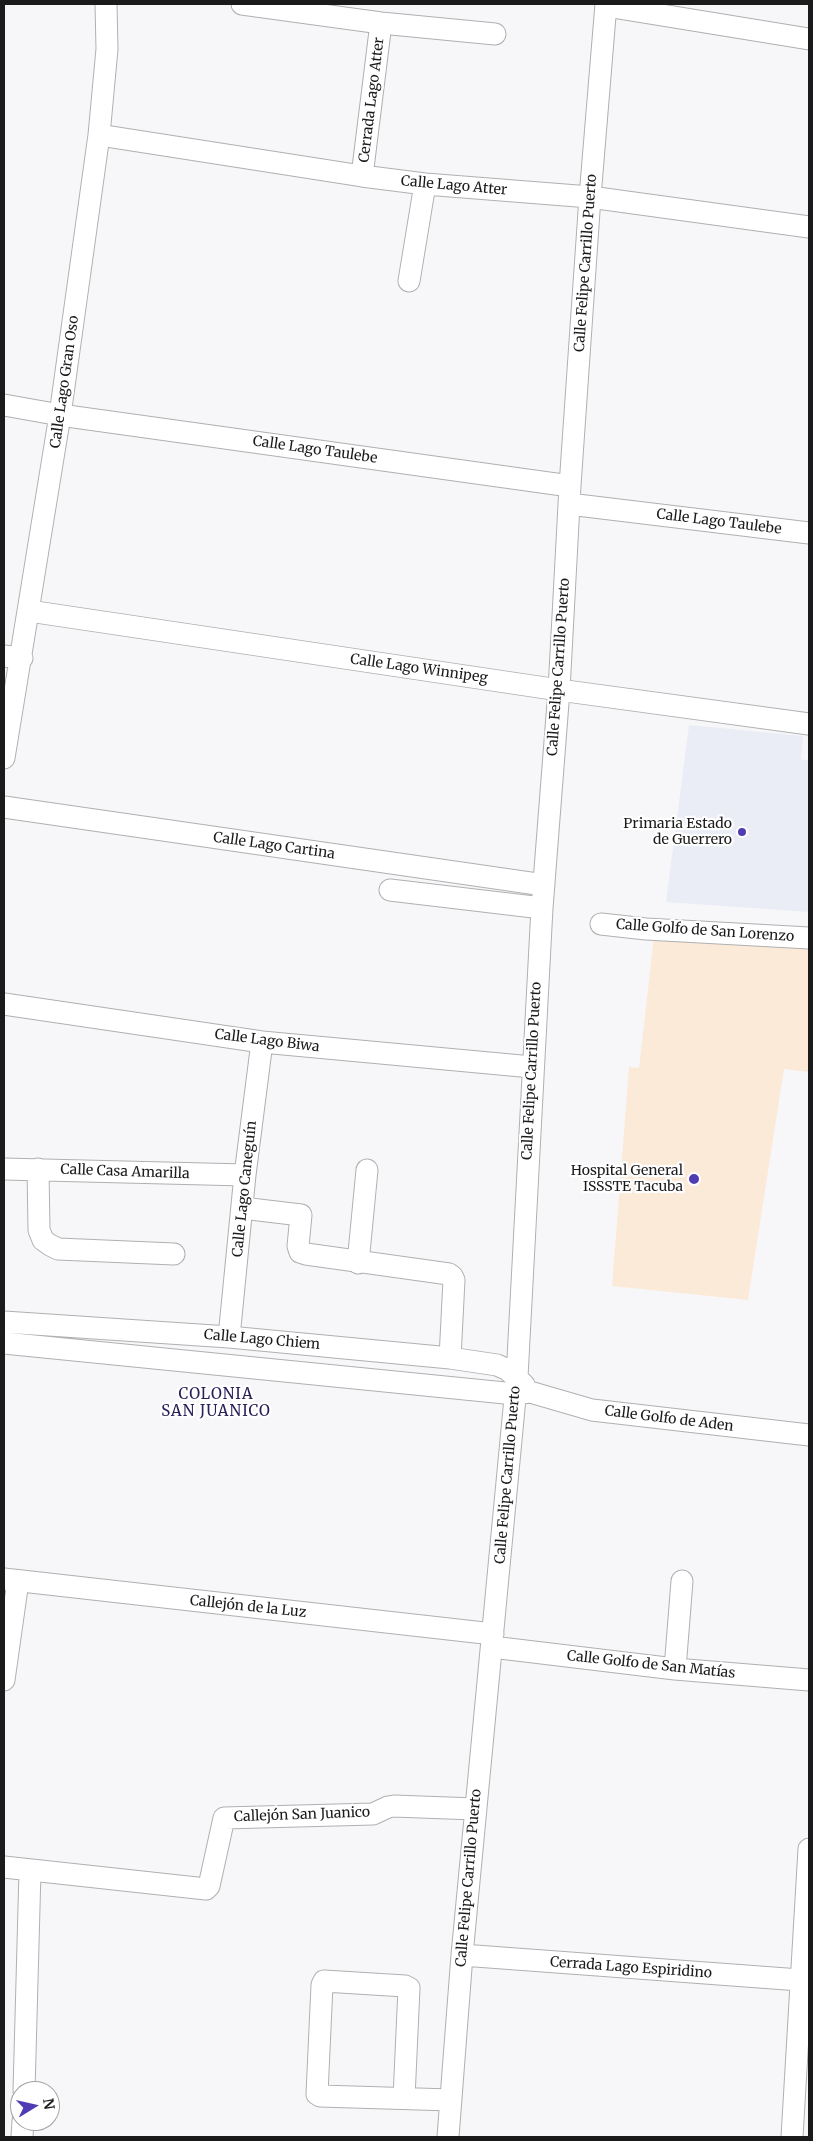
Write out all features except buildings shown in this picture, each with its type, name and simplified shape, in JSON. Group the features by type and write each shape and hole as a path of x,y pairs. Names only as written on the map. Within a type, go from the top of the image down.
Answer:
{"street":[{"name":"Calle Lago Gran Oso","path":"4,758 13,657 29,611 60,415 99,135 107,49 106,4"},
{"name":"Cerrada Lago Atter","path":"242,4 381,23 495,34"},
{"path":"606,5 809,39"},
{"name":"Calle Felipe Carrillo Puerto","path":"448,2137 462,1955 476,1809 521,1388 532,1067 559,690 590,197 606,5"},
{"name":"Cerrada Lago Atter","path":"362,176 381,23"},
{"name":"Calle Lago Atter","path":"99,135 362,176 425,184 590,197 809,227"},
{"path":"408,281 425,184"},
{"name":"Calle Lago Taulebe","path":"4,405 809,533"},
{"name":"Calle Lago Winnipeg","path":"29,611 559,690 809,724"},
{"name":"Calle Lago Cartina","path":"4,807 544,885"},
{"path":"390,890 542,908"},
{"name":"Calle Golfo de San Lorenzo","path":"600,924 646,929 809,938"},
{"name":"Calle Lago Biwa","path":"4,1004 262,1042 532,1067"},
{"name":"Calle Lago Caneguín","path":"229,1337 245,1175 262,1042"},
{"name":"Calle Casa Amarilla","path":"4,1168 245,1175"},
{"path":"38,1170 40,1230 43,1240 50,1245 58,1249 174,1254"},
{"path":"358,1263 367,1170"},
{"path":"242,1208 301,1215 298,1246 300,1252 306,1254 358,1263 449,1274 452,1276 454,1280 450,1358"},
{"name":"Calle Lago Chiem","path":"4,1322 229,1337 450,1358 497,1365 508,1370 521,1388"},
{"name":"Calle Lago Chiem","path":"4,1343 521,1388"},
{"name":"Calle Golfo de Aden","path":"521,1388 592,1410 809,1436"},
{"path":"4,1680 11,1580"},
{"name":"Callejón de la Luz","path":"11,1580 493,1640"},
{"path":"675,1669 682,1581"},
{"name":"Calle Golfo de San Matías","path":"493,1640 675,1669 809,1680"},
{"name":"Callejón San Juanico","path":"4,1867 206,1889 209,1886 222,1820 228,1817 373,1814 394,1806 476,1809"},
{"path":"792,2137 809,1849"},
{"path":"24,2081 30,1871"},
{"name":"Cerrada Lago Espiridino","path":"462,1955 800,1980"},
{"path":"404,2098 409,1988 395,1985 324,1981 322,1985 317,2094 320,2096 451,2100"}],"shaded area":[{"name":"Primaria Estado de Guerrero","path":"689,725 803,736 801,759 809,761 809,912 666,902"},
{"name":"Hospital General ISSSTE Tacuba","path":"654,936 809,945 809,1072 784,1069 748,1300 612,1286 629,1067 639,1068"}],"place":[{"name":"Primaria Estado de Guerrero","path":"742,832"},
{"name":"Hospital General ISSSTE Tacuba","path":"694,1179"}],"district":[{"name":"COLONIA SAN JUANICO","path":"216,1404"}]}
